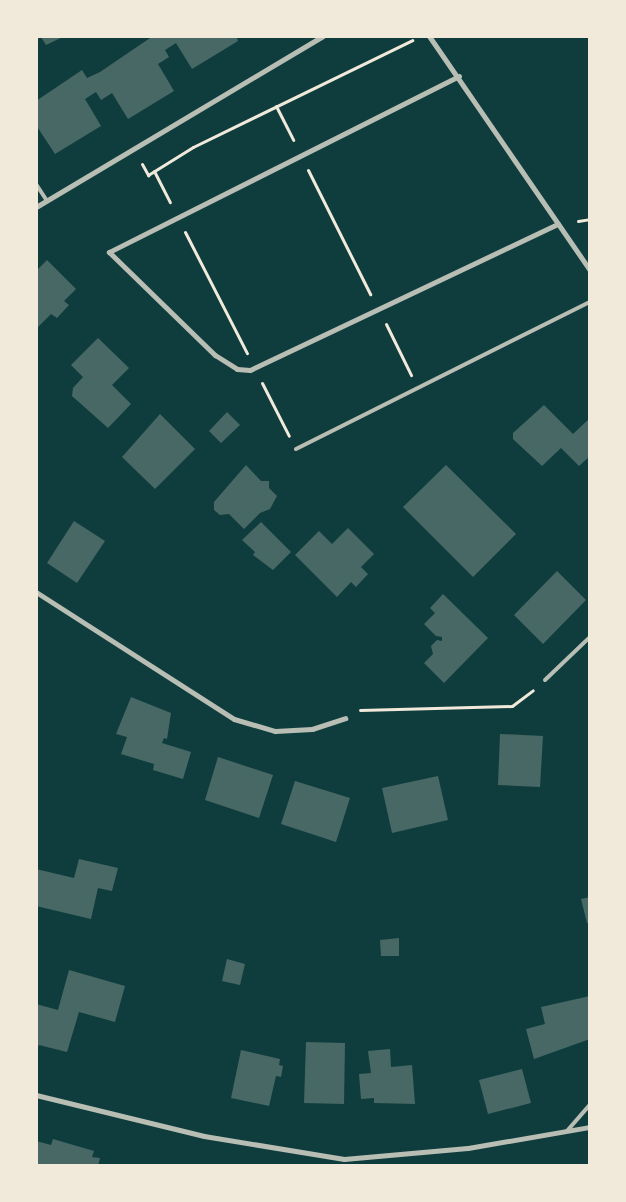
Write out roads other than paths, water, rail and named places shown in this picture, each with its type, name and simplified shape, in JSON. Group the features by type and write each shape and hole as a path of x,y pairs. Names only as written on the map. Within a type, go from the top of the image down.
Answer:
{"street":[{"path":"36,207 323,36"},
{"path":"429,36 459,76 590,270"},
{"path":"459,76 177,216 109,252 215,354 237,369 254,369 558,224"},
{"path":"36,592 234,719 275,731 312,729 345,718"},
{"path":"36,1095 204,1136 344,1159 468,1148 590,1127"}],"lane":[{"path":"36,184 46,201"},
{"path":"296,450 590,302"},
{"path":"545,680 590,637"},
{"path":"566,1132 590,1106"}]}
